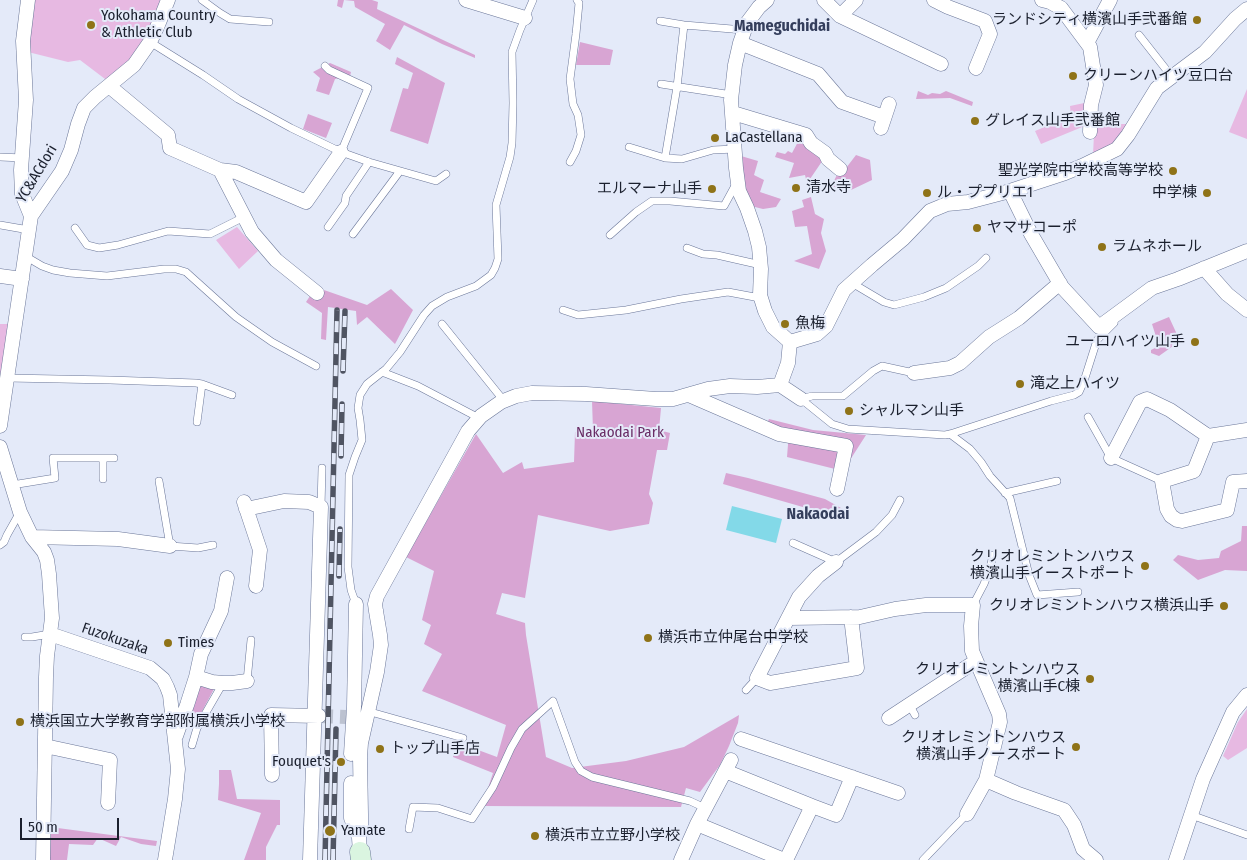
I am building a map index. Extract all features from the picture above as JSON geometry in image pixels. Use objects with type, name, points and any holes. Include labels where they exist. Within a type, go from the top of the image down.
[{"type":"street","points":[[28,0],[23,41],[26,100],[21,170],[22,194],[30,223]]},
{"type":"street","name":"YC&ACdori","points":[[0,426],[30,223],[62,170],[71,150],[84,108],[134,65],[150,42],[168,0]]},
{"type":"street","points":[[466,0],[525,18]]},
{"type":"street","points":[[767,0],[759,7],[747,24],[742,36],[735,65],[732,113],[738,190],[747,208],[759,247],[761,298],[773,327],[790,342]]},
{"type":"street","points":[[824,0],[840,16],[941,64]]},
{"type":"street","points":[[840,16],[856,0]]},
{"type":"street","points":[[934,0],[985,21],[990,34],[976,68]]},
{"type":"street","points":[[1042,0],[1061,8],[1090,47],[1096,86],[1091,105],[1090,132]]},
{"type":"street","points":[[1087,43],[1110,0]]},
{"type":"street","points":[[790,342],[817,334],[826,326],[844,290],[903,239],[930,211],[947,204],[968,202],[1010,191],[1074,170],[1117,149],[1128,135],[1157,88],[1204,52],[1247,9]]},
{"type":"street","points":[[742,36],[818,74],[842,102],[883,123],[889,104]]},
{"type":"street","points":[[109,86],[168,136],[170,148],[220,170],[236,172],[305,204],[341,152]]},
{"type":"street","points":[[732,113],[806,135],[840,169]]},
{"type":"street","points":[[220,170],[252,232],[276,260],[317,293]]},
{"type":"street","points":[[1010,191],[1031,234],[1060,283],[1099,327],[1152,288],[1247,251]]},
{"type":"street","points":[[1204,268],[1227,294],[1247,310]]},
{"type":"street","points":[[0,276],[22,279]]},
{"type":"street","points":[[914,373],[950,368],[960,362],[989,337],[1019,318],[1060,283]]},
{"type":"street","points":[[780,385],[788,363],[790,342]]},
{"type":"street","points":[[360,850],[360,757],[363,730],[380,656],[380,635],[375,604],[377,596],[468,431],[480,418],[491,408],[504,401],[516,396],[532,393],[586,394],[656,400],[673,399],[708,389],[730,386],[757,387],[780,385],[801,399]]},
{"type":"street","points":[[689,395],[779,434],[846,446],[837,490]]},
{"type":"street","points":[[1112,458],[1140,402],[1147,399],[1170,410],[1208,436],[1247,430]]},
{"type":"street","points":[[1208,436],[1194,471],[1162,480],[1166,509],[1171,516],[1182,521],[1227,510],[1233,482],[1247,481]]},
{"type":"street","points":[[0,447],[7,480],[20,512],[32,537],[44,552],[47,560],[52,618],[47,656],[43,860]]},
{"type":"street","points":[[256,586],[260,550],[245,505],[284,501],[309,502],[321,507],[316,716],[310,860]]},
{"type":"street","points":[[32,537],[118,539],[170,546]]},
{"type":"street","points":[[836,562],[818,576],[799,597],[757,678],[770,682],[857,668],[851,617]]},
{"type":"street","points":[[174,739],[196,677],[201,654],[221,611],[227,578]]},
{"type":"street","points":[[356,604],[350,717],[352,818],[360,850]]},
{"type":"street","points":[[788,618],[860,617],[926,605],[973,605],[971,626],[972,651],[999,714],[1000,722],[986,780],[967,814]]},
{"type":"street","name":"Fuzokuzaka","points":[[50,634],[141,664],[157,672],[163,679],[170,695],[178,769],[165,860]]},
{"type":"street","points":[[888,718],[912,709],[976,661]]},
{"type":"street","points":[[196,677],[212,682],[232,684],[247,681]]},
{"type":"street","points":[[1176,860],[1203,779],[1233,712],[1247,695]]},
{"type":"street","points":[[272,774],[271,715],[316,716]]},
{"type":"street","points":[[741,739],[898,793]]},
{"type":"street","points":[[45,746],[110,760],[108,803]]},
{"type":"street","points":[[681,860],[705,808],[728,766],[812,806],[836,815],[852,777]]},
{"type":"street","points":[[986,780],[1064,810],[1074,825],[1083,849],[1096,860]]},
{"type":"street","points":[[697,824],[785,860],[812,806]]},
{"type":"lane","points":[[202,0],[230,19],[270,22]]},
{"type":"lane","points":[[356,604],[351,590],[348,567],[349,475],[354,457],[362,440],[358,408],[360,395],[367,384],[382,372],[400,352],[432,306],[447,297],[476,286],[491,275],[495,268],[498,259],[496,205],[510,157],[512,143],[512,52],[533,0]]},
{"type":"lane","points":[[570,162],[581,135],[578,115],[573,104],[570,79],[577,26],[579,3],[577,0]]},
{"type":"lane","points":[[660,20],[742,36]]},
{"type":"lane","points":[[666,158],[684,25]]},
{"type":"lane","points":[[1139,35],[1172,77]]},
{"type":"lane","points":[[150,42],[238,99],[291,128],[341,152],[436,182],[446,174]]},
{"type":"lane","points":[[325,66],[329,70],[368,88],[341,152]]},
{"type":"lane","points":[[661,84],[732,95]]},
{"type":"lane","points":[[629,147],[666,158],[682,160],[713,150],[735,149]]},
{"type":"lane","points":[[0,157],[23,158]]},
{"type":"lane","points":[[328,227],[345,203],[346,196],[369,162]]},
{"type":"lane","points":[[353,234],[400,171]]},
{"type":"lane","points":[[610,235],[636,212],[652,201],[724,206],[737,182]]},
{"type":"lane","points":[[75,228],[87,245],[99,248],[118,245],[168,231],[210,234],[244,216]]},
{"type":"lane","points":[[0,224],[30,223]]},
{"type":"lane","points":[[687,248],[703,254],[717,255],[761,265]]},
{"type":"lane","points":[[25,256],[42,266],[70,273],[107,276],[164,269],[176,269],[186,272],[236,318],[272,342],[316,366]]},
{"type":"lane","points":[[852,283],[884,302],[894,305],[924,297],[946,288],[978,266],[986,258]]},
{"type":"lane","points":[[801,399],[832,424],[848,429],[945,435],[1051,400],[1074,395],[1079,392],[1084,381],[1097,340],[1108,328],[1150,292],[1152,288]]},
{"type":"lane","points":[[563,310],[578,314],[626,310],[728,292],[761,298]]},
{"type":"lane","points":[[442,324],[504,401]]},
{"type":"lane","points":[[801,399],[812,396],[844,396],[873,371],[882,366],[914,373]]},
{"type":"lane","points":[[382,372],[418,386],[480,418]]},
{"type":"lane","points":[[8,378],[202,384],[232,396]]},
{"type":"lane","points":[[197,422],[202,384]]},
{"type":"lane","points":[[1088,417],[1112,458],[1162,480]]},
{"type":"lane","points":[[950,434],[970,449],[990,476],[1010,498],[1037,595],[1078,592]]},
{"type":"lane","points":[[7,480],[55,478],[53,458],[114,458]]},
{"type":"lane","points":[[103,458],[103,480]]},
{"type":"lane","points":[[321,507],[322,468]]},
{"type":"lane","points":[[159,481],[170,546],[198,548],[212,545]]},
{"type":"lane","points":[[1005,493],[1057,481]]},
{"type":"lane","points":[[793,543],[836,562],[876,532],[892,515],[900,500]]},
{"type":"lane","points":[[0,545],[4,542],[3,538],[20,512]]},
{"type":"lane","points":[[973,605],[984,584],[993,555]]},
{"type":"lane","points":[[25,637],[50,634]]},
{"type":"lane","points":[[247,681],[251,640]]},
{"type":"lane","points":[[746,690],[757,678]]},
{"type":"lane","points":[[192,745],[197,728],[223,683]]},
{"type":"lane","points":[[409,829],[412,807],[438,808],[472,819],[493,787],[522,729],[553,701],[575,762],[581,771],[592,777],[690,800],[705,808]]},
{"type":"lane","points":[[368,711],[463,738]]},
{"type":"lane","points":[[923,860],[967,814]]},
{"type":"lane","points":[[1191,815],[1247,835]]},
{"type":"shaded area","name":"Yokohama Country & Athletic Club","points":[[33,0],[163,0],[143,46],[109,82],[80,60],[68,62],[28,52]]},
{"type":"shaded area","points":[[1247,89],[1247,139],[1229,132]]},
{"type":"shaded area","points":[[1089,102],[1087,125],[1041,144],[1035,131],[1071,116],[1070,106]]},
{"type":"shaded area","points":[[1095,116],[1118,124],[1127,124],[1112,146],[1093,154]]},
{"type":"shaded area","points":[[237,227],[258,251],[239,269],[216,240]]},
{"type":"shaded area","points":[[0,324],[12,324],[0,394]]},
{"type":"shaded area","points":[[1247,709],[1247,748],[1228,760],[1223,756],[1238,722]]},
{"type":"green space","points":[[338,0],[344,0],[342,8],[337,6]]},
{"type":"green space","points":[[344,0],[372,0],[378,2],[377,9],[475,55],[475,58],[404,25],[390,50],[376,41],[385,24],[355,7],[354,1]]},
{"type":"green space","points":[[580,42],[613,50],[610,65],[576,65]]},
{"type":"green space","points":[[397,57],[445,83],[428,144],[390,131],[403,88],[408,89],[413,73],[395,64]]},
{"type":"green space","points":[[330,63],[351,72],[350,76],[335,79],[329,95],[316,91],[320,78],[313,72]]},
{"type":"green space","points":[[918,91],[928,95],[932,93],[940,94],[946,91],[973,102],[972,106],[950,98],[916,99]]},
{"type":"green space","points":[[308,114],[332,123],[326,138],[303,129]]},
{"type":"green space","points":[[799,140],[805,142],[825,157],[810,179],[817,189],[809,191],[805,175],[789,178],[794,163],[775,157],[777,152],[785,154],[788,151],[792,153]]},
{"type":"green space","points":[[856,155],[870,160],[872,180],[851,190],[848,183],[830,188],[837,175],[829,169],[833,165],[843,172]]},
{"type":"green space","points":[[741,156],[758,161],[754,175],[764,180],[760,192],[781,199],[776,207],[763,209],[751,206],[743,186]]},
{"type":"green space","points":[[811,197],[815,214],[824,219],[821,233],[826,251],[819,269],[794,261],[812,254],[807,226],[795,227],[792,211],[804,207],[802,200]]},
{"type":"green space","points":[[391,289],[413,310],[395,344],[367,317],[357,325],[356,311],[328,307],[326,340],[321,339],[322,313],[306,302],[310,296],[318,299],[324,290],[367,305]]},
{"type":"green space","points":[[1169,317],[1180,341],[1159,356],[1151,353],[1151,350],[1159,346],[1152,324]]},
{"type":"green space","name":"Nakaodai Park","points":[[592,401],[661,408],[659,430],[670,433],[667,450],[657,450],[649,494],[653,503],[649,524],[610,531],[538,515],[525,598],[502,593],[496,614],[525,623],[546,757],[572,768],[626,761],[684,747],[739,715],[738,723],[720,765],[700,792],[686,788],[681,807],[482,806],[493,773],[453,757],[455,744],[470,747],[497,757],[506,725],[422,691],[442,654],[424,644],[431,625],[422,620],[434,571],[406,557],[476,434],[503,473],[522,462],[524,469],[574,462],[575,432],[593,430]]},
{"type":"green space","points":[[769,419],[813,430],[866,435],[850,460],[844,479],[835,469],[787,457],[789,432],[767,423]]},
{"type":"green space","points":[[726,473],[825,499],[848,512],[847,517],[834,516],[723,484]]},
{"type":"green space","points":[[1242,526],[1247,526],[1247,571],[1225,570],[1198,580],[1173,560],[1178,555],[1198,560],[1219,558],[1221,551],[1241,541]]},
{"type":"green space","points":[[198,684],[214,689],[194,726],[186,723]]},
{"type":"green space","points":[[219,770],[231,770],[237,799],[280,800],[280,825],[277,825],[266,847],[266,860],[244,860],[261,813],[218,800]]},
{"type":"green space","points":[[50,827],[157,841],[156,846],[141,844],[121,837],[116,846],[98,838],[93,845],[69,844],[67,860],[49,860]]},
{"type":"water","points":[[732,506],[782,519],[776,543],[726,530]]},
{"type":"tunnel","points":[[319,716],[346,717]]},
{"type":"railway","points":[[325,860],[337,310]]},
{"type":"railway","points":[[343,371],[345,311]]},
{"type":"railway","points":[[341,456],[342,404]]},
{"type":"railway","points":[[339,576],[340,529]]},
{"type":"railway","points":[[333,860],[336,729]]},
{"type":"place","name":"ランドシティ横濱山手弐番館","points":[[1197,20]]},
{"type":"place","name":"Yokohama Country & Athletic Club","points":[[91,25]]},
{"type":"place","name":"クリーンハイツ豆口台","points":[[1073,76]]},
{"type":"place","name":"グレイス山手弐番館","points":[[975,121]]},
{"type":"place","name":"LaCastellana","points":[[715,138]]},
{"type":"place","name":"聖光学院中学校高等学校","points":[[1173,171]]},
{"type":"place","name":"清水寺","points":[[796,188]]},
{"type":"place","name":"エルマーナ山手","points":[[712,189]]},
{"type":"place","name":"ル・ププリエ1","points":[[927,193]]},
{"type":"place","name":"中学棟","points":[[1207,193]]},
{"type":"place","name":"ヤマサコーポ","points":[[977,228]]},
{"type":"place","name":"ラムネホール","points":[[1102,247]]},
{"type":"place","name":"魚梅","points":[[785,324]]},
{"type":"place","name":"ユーロハイツ山手","points":[[1195,342]]},
{"type":"place","name":"滝之上ハイツ","points":[[1020,384]]},
{"type":"place","name":"シャルマン山手","points":[[849,411]]},
{"type":"place","name":"クリオレミントンハウス 横濱山手イーストポート","points":[[1145,566]]},
{"type":"place","name":"クリオレミントンハウス横浜山手","points":[[1224,606]]},
{"type":"place","name":"横浜市立仲尾台中学校","points":[[648,638]]},
{"type":"place","name":"Times","points":[[168,643]]},
{"type":"place","name":"クリオレミントンハウス 横濱山手C棟","points":[[1090,679]]},
{"type":"place","name":"横浜国立大学教育学部附属横浜小学校","points":[[20,722]]},
{"type":"place","name":"クリオレミントンハウス 横濱山手ノースポート","points":[[1076,747]]},
{"type":"place","name":"トップ山手店","points":[[380,749]]},
{"type":"place","name":"Fouquet's","points":[[341,762]]},
{"type":"place","name":"Yamate","points":[[330,831]]},
{"type":"place","name":"横浜市立立野小学校","points":[[535,836]]},
{"type":"district","name":"Mameguchidai","points":[[782,27]]},
{"type":"district","name":"Nakaodai","points":[[818,515]]}]
